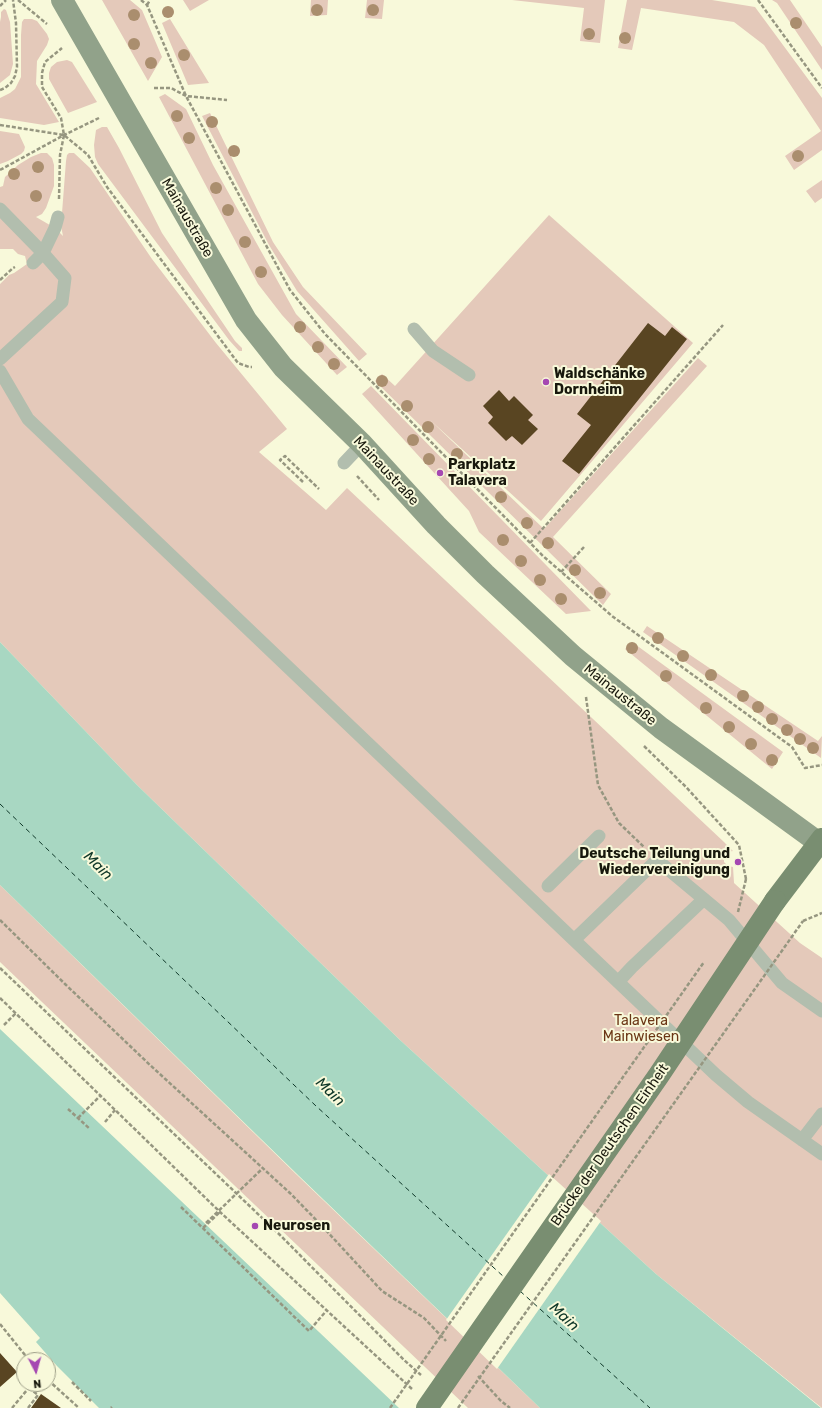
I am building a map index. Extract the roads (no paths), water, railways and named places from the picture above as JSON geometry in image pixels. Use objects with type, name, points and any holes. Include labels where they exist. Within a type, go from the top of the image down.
[{"type":"main road","name":"Mainaustraße","points":[[62,0],[246,320],[283,367],[362,444],[436,524],[485,574],[573,656],[661,728],[821,842]]},
{"type":"main road","name":"Brücke der Deutschen Einheit","points":[[427,1408],[659,1075],[775,900],[821,842]]},
{"type":"lane","points":[[0,210],[43,252],[65,278],[62,302],[0,359]]},
{"type":"lane","points":[[33,263],[43,252],[55,228],[58,218]]},
{"type":"lane","points":[[414,329],[433,351],[469,375]]},
{"type":"lane","points":[[0,371],[28,419],[618,982],[716,1075],[748,1102],[822,1154]]},
{"type":"lane","points":[[344,462],[362,444]]},
{"type":"lane","points":[[548,886],[599,836]]},
{"type":"lane","points":[[574,940],[657,860],[729,920],[782,983],[822,1011]]},
{"type":"lane","points":[[618,982],[704,899]]},
{"type":"lane","points":[[802,1140],[822,1114]]},
{"type":"water","name":"Main","points":[[0,642],[137,785],[400,1040],[656,1274],[821,1408],[540,1408],[0,885]]},
{"type":"water","points":[[0,1029],[399,1408],[99,1408],[56,1365],[56,1352],[45,1352],[36,1342],[40,1338],[0,1293]]},
{"type":"place","name":"Waldschänke Dornheim","points":[[546,382]]},
{"type":"place","name":"Parkplatz Talavera","points":[[440,473]]},
{"type":"place","name":"Deutsche Teilung und Wiedervereinigung","points":[[738,862]]},
{"type":"place","name":"Neurosen","points":[[255,1226]]},
{"type":"park label","name":"Talavera Mainwiesen","points":[[641,1030]]}]
